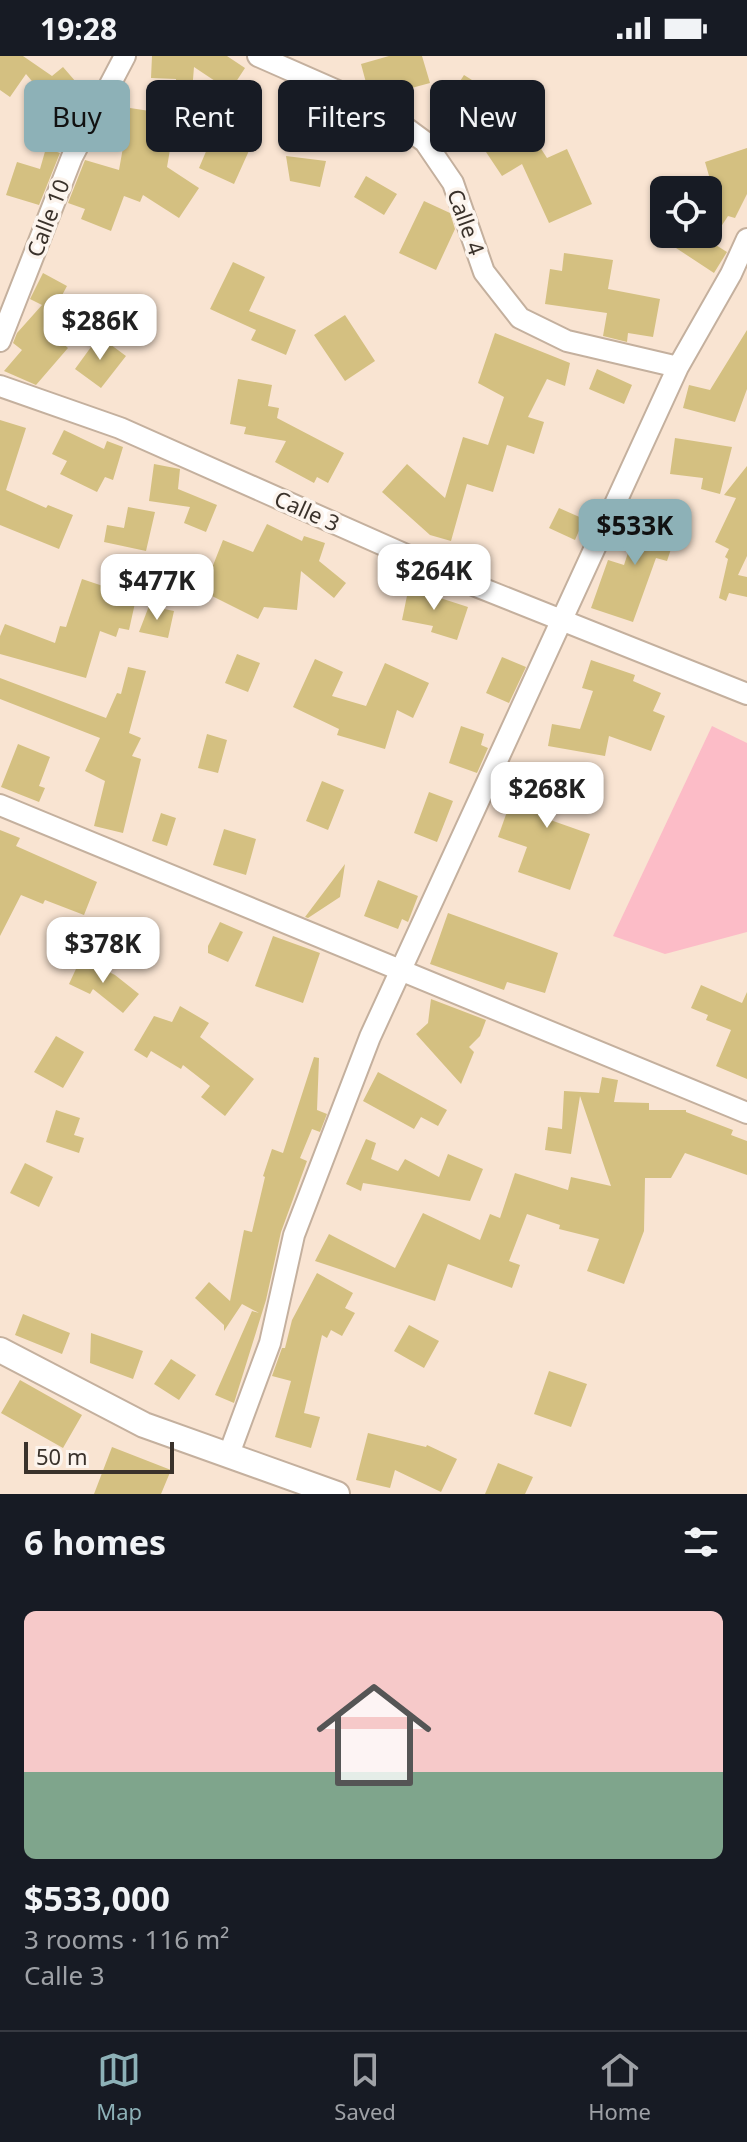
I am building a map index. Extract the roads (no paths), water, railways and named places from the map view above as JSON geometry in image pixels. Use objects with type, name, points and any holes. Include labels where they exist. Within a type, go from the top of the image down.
[{"type":"street","name":"Calle 10","points":[[0,341],[72,157],[125,56]]},
{"type":"street","name":"Calle 4","points":[[258,56],[383,111],[425,142],[453,183],[484,272],[520,318],[567,341],[678,367]]},
{"type":"street","points":[[229,1454],[270,1343],[294,1235],[370,1037],[678,367],[731,274],[747,239]]},
{"type":"street","name":"Calle 3","points":[[0,386],[120,428],[476,586],[747,694]]},
{"type":"street","points":[[0,805],[747,1113]]},
{"type":"street","points":[[0,1350],[144,1425],[337,1494]]}]
